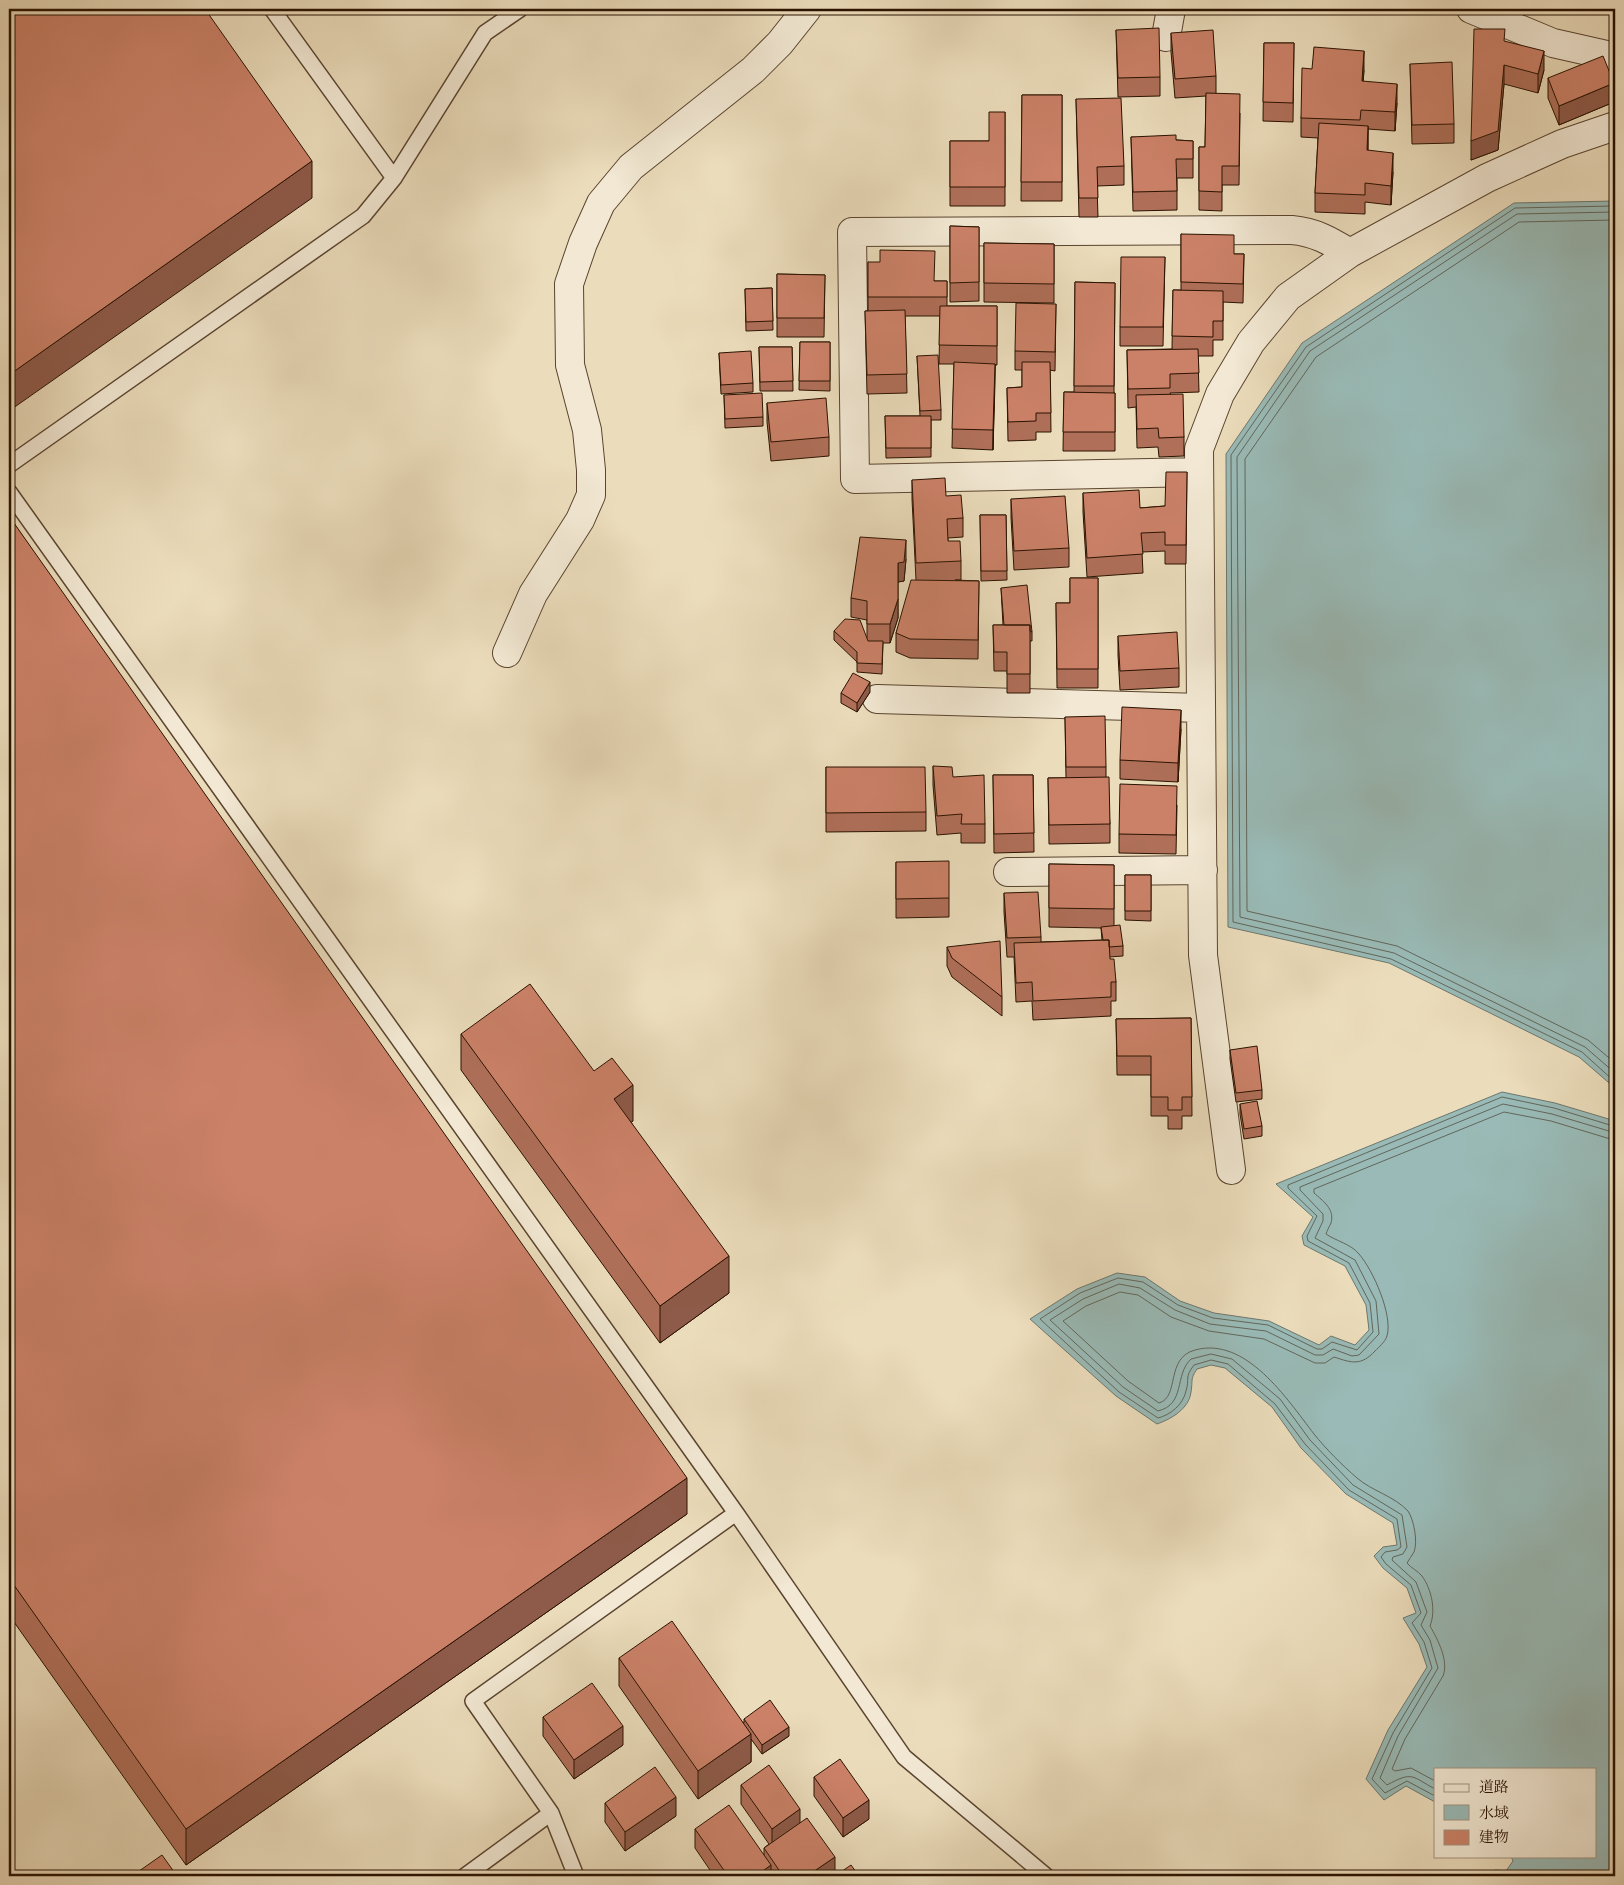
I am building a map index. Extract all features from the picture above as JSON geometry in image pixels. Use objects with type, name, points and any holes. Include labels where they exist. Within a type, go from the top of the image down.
[{"type":"street","points":[[507,653],[533,594],[580,520],[591,495],[591,470],[587,430],[570,364],[569,284],[583,243],[601,203],[632,167],[753,70],[780,43],[807,9]]},
{"type":"street","points":[[1166,37],[1171,9]]},
{"type":"street","points":[[1472,9],[1553,43],[1615,57]]},
{"type":"street","points":[[1231,1170],[1204,955],[1199,449],[1220,394],[1251,342],[1288,297],[1350,253],[1487,178],[1562,144],[1615,126]]},
{"type":"street","points":[[1199,472],[855,479],[852,232],[1292,230],[1309,231],[1350,253]]},
{"type":"street","points":[[877,700],[1201,708]]},
{"type":"street","points":[[1008,872],[1203,870]]},
{"type":"lane","points":[[272,9],[394,178]]},
{"type":"lane","points":[[9,465],[363,216],[394,178],[485,33],[520,9]]},
{"type":"lane","points":[[9,492],[736,1513],[904,1757],[1046,1876]]},
{"type":"lane","points":[[576,1876],[551,1813],[474,1700],[736,1513]]},
{"type":"lane","points":[[465,1876],[551,1813]]},
{"type":"water","points":[[1615,201],[1615,1088],[1579,1057],[1389,963],[1228,927],[1226,454],[1302,343],[1514,203]]},
{"type":"water","points":[[1502,1092],[1555,1103],[1612,1120],[1615,1119],[1615,1876],[1494,1876],[1495,1870],[1506,1871],[1513,1861],[1512,1858],[1596,1858],[1596,1768],[1434,1768],[1434,1801],[1406,1786],[1384,1800],[1366,1779],[1388,1730],[1427,1667],[1419,1644],[1403,1618],[1416,1613],[1407,1588],[1383,1568],[1374,1556],[1383,1547],[1397,1545],[1393,1523],[1346,1494],[1301,1448],[1272,1407],[1225,1368],[1211,1365],[1197,1369],[1187,1403],[1178,1413],[1157,1424],[1116,1396],[1030,1319],[1077,1289],[1117,1273],[1145,1277],[1180,1301],[1214,1313],[1269,1321],[1319,1345],[1331,1336],[1355,1345],[1369,1330],[1366,1305],[1345,1266],[1304,1245],[1302,1236],[1313,1217],[1276,1184]]},
{"type":"building","points":[[9,9],[205,9],[312,161],[9,375]]},
{"type":"building","points":[[1159,28],[1160,77],[1118,78],[1116,30]]},
{"type":"building","points":[[1474,29],[1505,29],[1504,41],[1544,51],[1538,74],[1504,65],[1498,131],[1471,141]]},
{"type":"building","points":[[1213,30],[1216,76],[1175,79],[1171,33]]},
{"type":"building","points":[[1264,43],[1294,43],[1293,103],[1263,102]]},
{"type":"building","points":[[1314,47],[1364,51],[1362,81],[1397,84],[1395,112],[1361,110],[1360,120],[1301,118],[1302,68],[1312,69]]},
{"type":"building","points":[[1603,56],[1614,83],[1559,106],[1548,78]]},
{"type":"building","points":[[1452,62],[1454,124],[1412,125],[1410,64]]},
{"type":"building","points":[[1206,93],[1240,94],[1239,166],[1222,166],[1222,192],[1199,191],[1199,147],[1205,147]]},
{"type":"building","points":[[1022,95],[1062,95],[1062,182],[1021,182]]},
{"type":"building","points":[[1121,98],[1124,166],[1097,167],[1098,198],[1079,198],[1076,99]]},
{"type":"building","points":[[989,112],[1005,112],[1005,187],[950,187],[950,141],[989,141]]},
{"type":"building","points":[[1319,123],[1368,126],[1367,150],[1393,153],[1391,186],[1365,183],[1365,195],[1315,193]]},
{"type":"building","points":[[1176,135],[1176,140],[1193,141],[1193,159],[1176,159],[1177,191],[1133,192],[1131,137]]},
{"type":"building","points":[[950,226],[979,227],[979,282],[950,283]]},
{"type":"building","points":[[1181,234],[1234,235],[1234,254],[1244,254],[1243,284],[1181,282]]},
{"type":"building","points":[[984,243],[1054,244],[1054,284],[984,283]]},
{"type":"building","points":[[880,250],[935,251],[934,281],[947,281],[947,297],[868,297],[868,262],[880,262]]},
{"type":"building","points":[[1121,257],[1165,257],[1163,327],[1120,327]]},
{"type":"building","points":[[777,274],[825,275],[824,318],[777,318]]},
{"type":"building","points":[[1075,282],[1115,283],[1114,386],[1074,386]]},
{"type":"building","points":[[772,288],[773,321],[746,322],[745,289]]},
{"type":"building","points":[[1173,290],[1223,291],[1223,321],[1213,321],[1213,337],[1172,336]]},
{"type":"building","points":[[1016,303],[1056,304],[1055,352],[1015,351]]},
{"type":"building","points":[[940,306],[997,306],[997,346],[939,345]]},
{"type":"building","points":[[905,310],[907,374],[867,375],[865,311]]},
{"type":"building","points":[[800,342],[830,342],[830,381],[799,381]]},
{"type":"building","points":[[759,347],[792,347],[793,381],[760,382]]},
{"type":"building","points":[[1198,349],[1199,373],[1170,374],[1170,388],[1128,389],[1127,350]]},
{"type":"building","points":[[751,351],[753,383],[721,385],[719,353]]},
{"type":"building","points":[[938,355],[941,410],[920,411],[917,356]]},
{"type":"building","points":[[954,362],[995,364],[993,430],[952,429]]},
{"type":"building","points":[[1022,362],[1050,362],[1051,413],[1036,413],[1036,421],[1008,422],[1007,388],[1022,387]]},
{"type":"building","points":[[1064,392],[1115,393],[1115,432],[1063,432]]},
{"type":"building","points":[[762,393],[763,417],[725,419],[724,395]]},
{"type":"building","points":[[1183,394],[1184,437],[1159,438],[1158,428],[1137,429],[1136,395]]},
{"type":"building","points":[[826,398],[829,437],[771,442],[767,403]]},
{"type":"building","points":[[885,416],[931,416],[931,448],[886,448]]},
{"type":"building","points":[[1166,472],[1187,472],[1186,545],[1165,545],[1165,532],[1141,533],[1143,554],[1087,558],[1083,493],[1139,490],[1140,508],[1165,506]]},
{"type":"building","points":[[945,478],[946,496],[961,495],[963,518],[947,519],[948,541],[960,541],[961,561],[916,563],[912,480]]},
{"type":"building","points":[[1065,496],[1069,548],[1014,551],[1011,499]]},
{"type":"building","points":[[980,515],[1006,515],[1007,571],[981,571]]},
{"type":"building","points":[[9,516],[687,1478],[186,1829],[9,1578]]},
{"type":"building","points":[[860,537],[906,540],[904,562],[898,563],[898,599],[890,624],[867,624],[867,601],[851,598]]},
{"type":"building","points":[[1070,578],[1098,578],[1098,669],[1057,669],[1056,603],[1070,603]]},
{"type":"building","points":[[911,580],[979,581],[978,640],[910,639],[896,633]]},
{"type":"building","points":[[1027,585],[1032,632],[1030,631],[1030,625],[1004,625],[1001,588]]},
{"type":"building","points":[[845,619],[860,620],[868,641],[883,641],[882,664],[857,663],[857,652],[834,631]]},
{"type":"building","points":[[993,625],[1030,625],[1030,674],[1007,674],[1007,652],[994,652]]},
{"type":"building","points":[[1177,632],[1179,668],[1120,671],[1118,636]]},
{"type":"building","points":[[853,673],[870,682],[857,703],[841,693]]},
{"type":"building","points":[[1122,707],[1181,710],[1178,763],[1120,760]]},
{"type":"building","points":[[1105,716],[1106,767],[1066,767],[1065,717]]},
{"type":"building","points":[[933,766],[952,767],[953,777],[984,775],[985,824],[961,824],[962,814],[937,816]]},
{"type":"building","points":[[826,767],[925,767],[926,812],[826,813]]},
{"type":"building","points":[[993,775],[1033,775],[1034,833],[994,834]]},
{"type":"building","points":[[1109,777],[1110,824],[1049,825],[1048,778]]},
{"type":"building","points":[[1120,784],[1177,786],[1176,835],[1119,834]]},
{"type":"building","points":[[949,861],[949,898],[896,899],[896,862]]},
{"type":"building","points":[[1049,864],[1114,865],[1114,909],[1049,908]]},
{"type":"building","points":[[1125,875],[1151,875],[1151,911],[1125,911]]},
{"type":"building","points":[[1038,892],[1041,937],[1007,938],[1004,893]]},
{"type":"building","points":[[1120,925],[1123,946],[1109,947],[1109,940],[1103,940],[1101,927]]},
{"type":"building","points":[[1109,940],[1110,959],[1114,959],[1116,982],[1111,982],[1111,997],[1033,1001],[1032,982],[1016,983],[1014,943]]},
{"type":"building","points":[[1000,941],[1002,997],[952,958],[947,947]]},
{"type":"building","points":[[530,984],[594,1071],[612,1058],[633,1085],[614,1099],[729,1256],[660,1306],[461,1034]]},
{"type":"building","points":[[1191,1018],[1192,1097],[1182,1097],[1182,1110],[1168,1110],[1168,1097],[1151,1097],[1151,1056],[1117,1056],[1116,1019]]},
{"type":"building","points":[[1257,1046],[1262,1090],[1236,1093],[1230,1050]]},
{"type":"building","points":[[1257,1101],[1262,1126],[1244,1129],[1240,1104]]},
{"type":"building","points":[[672,1621],[751,1734],[698,1771],[619,1658]]},
{"type":"building","points":[[592,1683],[623,1726],[574,1760],[543,1717]]},
{"type":"building","points":[[770,1700],[789,1727],[762,1745],[744,1719]]},
{"type":"building","points":[[840,1759],[869,1800],[843,1818],[814,1777]]},
{"type":"building","points":[[769,1765],[800,1809],[772,1829],[741,1785]]},
{"type":"building","points":[[655,1767],[676,1797],[625,1832],[605,1803]]},
{"type":"building","points":[[729,1805],[771,1865],[756,1876],[728,1876],[695,1829]]},
{"type":"building","points":[[807,1818],[835,1857],[807,1876],[783,1876],[764,1848]]},
{"type":"building","points":[[162,1855],[177,1876],[132,1876]]},
{"type":"building","points":[[851,1865],[859,1876],[835,1876]]}]
